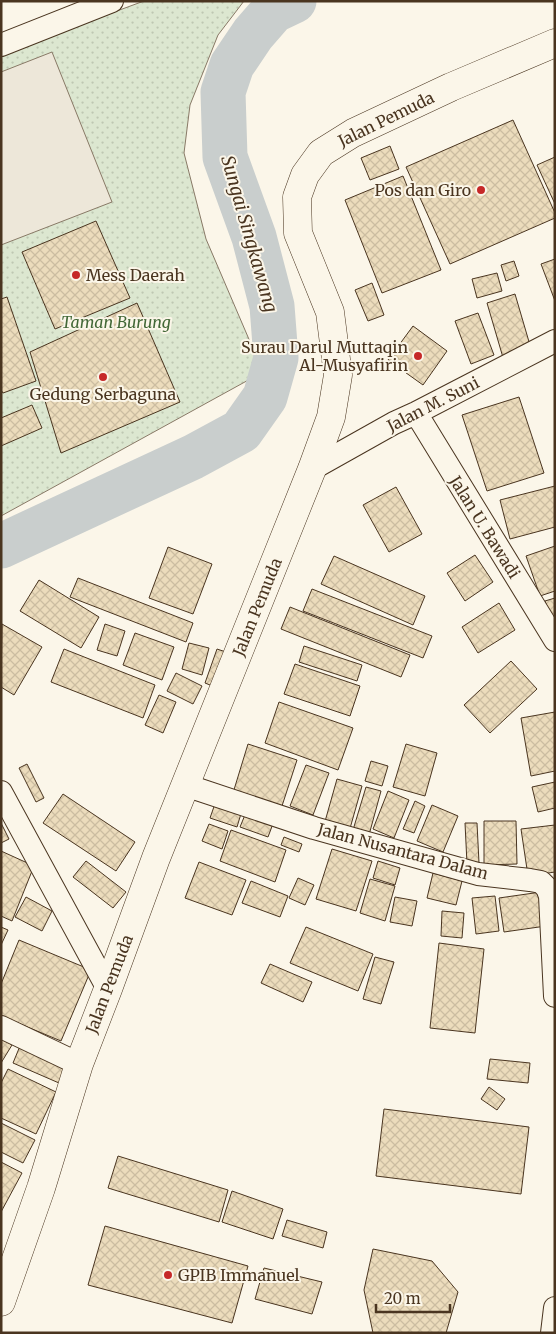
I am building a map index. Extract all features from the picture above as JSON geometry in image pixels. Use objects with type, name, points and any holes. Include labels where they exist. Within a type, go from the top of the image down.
[{"type":"main road","name":"Jalan Pemuda","points":[[1,1302],[41,1188],[79,1064],[156,858],[312,469],[331,417],[338,375],[330,312],[298,233],[297,197],[305,175],[321,153],[352,133],[451,87],[555,43]]},
{"type":"street","points":[[1,45],[112,1]]},
{"type":"street","name":"Jalan M. Suni","points":[[312,469],[394,423],[555,341]]},
{"type":"street","name":"Jalan U. Bawadi","points":[[416,413],[555,640]]},
{"type":"street","name":"Jalan Nusantara Dalam","points":[[186,786],[314,828],[478,874],[541,882],[547,888],[550,896],[555,996]]},
{"type":"street","points":[[1,792],[108,989]]},
{"type":"street","points":[[1,1027],[79,1064]]},
{"type":"street","points":[[552,1333],[555,1308]]},
{"type":"green space","name":"Taman Burung","points":[[144,1],[244,1],[218,35],[190,105],[184,153],[206,239],[263,372],[1,516],[1,56]]},
{"type":"shaded area","points":[[52,52],[112,202],[1,245],[1,72]]},
{"type":"building","name":"Pos dan Giro","points":[[513,120],[555,213],[555,218],[450,264],[406,167]]},
{"type":"building","points":[[390,146],[399,169],[370,180],[361,158]]},
{"type":"building","points":[[555,157],[555,204],[537,165]]},
{"type":"building","points":[[403,176],[441,270],[382,293],[345,200]]},
{"type":"building","name":"Mess Daerah","points":[[96,221],[130,298],[55,329],[22,252]]},
{"type":"building","points":[[555,259],[555,301],[541,264]]},
{"type":"building","points":[[514,261],[519,276],[506,281],[501,265]]},
{"type":"building","points":[[497,273],[502,291],[477,298],[472,279]]},
{"type":"building","points":[[372,283],[384,315],[368,321],[355,290]]},
{"type":"building","points":[[515,294],[532,352],[504,361],[487,303]]},
{"type":"building","points":[[7,297],[36,381],[3,393],[1,390],[1,299]]},
{"type":"building","name":"Gedung Serbaguna","points":[[137,303],[180,402],[61,453],[30,352]]},
{"type":"building","points":[[478,313],[494,355],[471,364],[455,321]]},
{"type":"building","name":"Surau Darul Muttaqin Al-Musyafirin","points":[[413,326],[447,351],[423,385],[388,360]]},
{"type":"building","points":[[519,397],[544,473],[487,491],[462,415]]},
{"type":"building","points":[[32,405],[42,428],[1,446],[1,418]]},
{"type":"building","points":[[555,486],[555,527],[510,539],[500,500]]},
{"type":"building","points":[[396,487],[422,534],[389,552],[363,505]]},
{"type":"building","points":[[555,546],[555,591],[540,596],[526,556]]},
{"type":"building","points":[[168,547],[212,564],[193,614],[149,598]]},
{"type":"building","points":[[475,555],[493,582],[465,601],[447,573]]},
{"type":"building","points":[[334,556],[425,596],[413,625],[321,584]]},
{"type":"building","points":[[78,578],[193,623],[186,642],[70,597]]},
{"type":"building","points":[[39,580],[99,617],[81,648],[20,611]]},
{"type":"building","points":[[312,589],[432,636],[423,658],[303,611]]},
{"type":"building","points":[[555,598],[555,622],[552,623],[545,601]]},
{"type":"building","points":[[499,603],[515,630],[478,653],[462,627]]},
{"type":"building","points":[[290,607],[410,655],[401,677],[281,629]]},
{"type":"building","points":[[2,624],[42,647],[14,695],[1,687]]},
{"type":"building","points":[[105,624],[125,631],[117,656],[97,650]]},
{"type":"building","points":[[135,633],[174,647],[162,680],[123,665]]},
{"type":"building","points":[[189,643],[209,648],[202,675],[182,669]]},
{"type":"building","points":[[304,646],[362,665],[357,681],[299,662]]},
{"type":"building","points":[[64,649],[155,685],[143,718],[51,682]]},
{"type":"building","points":[[217,649],[232,654],[220,689],[205,683]]},
{"type":"building","points":[[511,661],[537,689],[490,733],[464,705]]},
{"type":"building","points":[[295,664],[360,686],[350,716],[284,694]]},
{"type":"building","points":[[176,673],[202,686],[193,704],[167,691]]},
{"type":"building","points":[[159,695],[176,702],[163,733],[145,725]]},
{"type":"building","points":[[279,702],[353,728],[338,770],[265,743]]},
{"type":"building","points":[[555,712],[555,771],[531,776],[521,718]]},
{"type":"building","points":[[248,744],[297,760],[281,809],[233,793]]},
{"type":"building","points":[[406,744],[437,753],[425,796],[393,787]]},
{"type":"building","points":[[371,761],[388,766],[382,786],[365,781]]},
{"type":"building","points":[[27,764],[44,798],[36,802],[19,768]]},
{"type":"building","points":[[306,765],[329,773],[313,815],[290,806]]},
{"type":"building","points":[[337,779],[362,786],[349,832],[324,825]]},
{"type":"building","points":[[555,782],[555,808],[538,812],[532,787]]},
{"type":"building","points":[[366,787],[381,791],[369,835],[353,830]]},
{"type":"building","points":[[388,791],[409,800],[394,838],[373,829]]},
{"type":"building","points":[[63,794],[135,842],[116,871],[43,823]]},
{"type":"building","points":[[217,798],[243,807],[237,827],[210,818]]},
{"type":"building","points":[[415,801],[425,806],[414,833],[403,829]]},
{"type":"building","points":[[432,805],[458,816],[443,852],[417,841]]},
{"type":"building","points":[[247,810],[274,821],[268,837],[240,827]]},
{"type":"building","points":[[484,821],[516,821],[517,864],[484,865]]},
{"type":"building","points":[[1,823],[9,839],[1,843]]},
{"type":"building","points":[[465,823],[477,823],[479,863],[467,864]]},
{"type":"building","points":[[209,824],[228,831],[222,849],[202,841]]},
{"type":"building","points":[[555,825],[555,872],[528,876],[521,829]]},
{"type":"building","points":[[231,830],[286,850],[275,882],[220,861]]},
{"type":"building","points":[[284,837],[302,844],[299,852],[281,845]]},
{"type":"building","points":[[332,849],[372,861],[356,911],[316,899]]},
{"type":"building","points":[[1,851],[34,866],[12,921],[1,916]]},
{"type":"building","points":[[86,861],[126,892],[113,908],[73,877]]},
{"type":"building","points":[[378,861],[400,868],[395,885],[373,878]]},
{"type":"building","points":[[199,862],[246,880],[232,915],[185,898]]},
{"type":"building","points":[[433,873],[462,881],[456,905],[427,898]]},
{"type":"building","points":[[298,878],[314,885],[305,905],[289,898]]},
{"type":"building","points":[[370,879],[395,886],[385,921],[360,913]]},
{"type":"building","points":[[251,881],[288,896],[280,917],[242,903]]},
{"type":"building","points":[[541,892],[546,926],[504,932],[499,898]]},
{"type":"building","points":[[495,896],[499,931],[476,934],[472,898]]},
{"type":"building","points":[[26,897],[52,911],[42,931],[15,917]]},
{"type":"building","points":[[395,897],[417,901],[412,926],[390,922]]},
{"type":"building","points":[[442,911],[464,913],[462,938],[441,936]]},
{"type":"building","points":[[1,927],[8,930],[1,945]]},
{"type":"building","points":[[306,927],[373,954],[358,991],[290,963]]},
{"type":"building","points":[[19,940],[91,970],[61,1041],[1,1016],[1,984]]},
{"type":"building","points":[[439,943],[484,949],[475,1033],[430,1028]]},
{"type":"building","points":[[375,957],[394,962],[381,1004],[363,999]]},
{"type":"building","points":[[270,964],[312,982],[303,1002],[261,983]]},
{"type":"building","points":[[1,1038],[12,1045],[1,1063]]},
{"type":"building","points":[[20,1046],[66,1066],[59,1083],[13,1063]]},
{"type":"building","points":[[490,1059],[530,1063],[528,1083],[487,1079]]},
{"type":"building","points":[[8,1069],[56,1092],[36,1134],[1,1118],[1,1083]]},
{"type":"building","points":[[489,1087],[505,1099],[497,1110],[481,1099]]},
{"type":"building","points":[[384,1109],[529,1127],[521,1194],[376,1176]]},
{"type":"building","points":[[1,1123],[35,1140],[23,1163],[1,1152]]},
{"type":"building","points":[[118,1156],[228,1190],[219,1222],[108,1188]]},
{"type":"building","points":[[1,1162],[22,1173],[1,1212]]},
{"type":"building","points":[[232,1191],[283,1209],[273,1239],[222,1222]]},
{"type":"building","points":[[287,1220],[327,1232],[323,1248],[282,1236]]},
{"type":"building","name":"GPIB Immanuel","points":[[105,1226],[248,1266],[232,1323],[88,1285]]},
{"type":"building","points":[[373,1249],[432,1261],[458,1292],[446,1333],[373,1333],[364,1290]]},
{"type":"building","points":[[264,1268],[322,1282],[312,1314],[255,1299]]},
{"type":"waterway","name":"Sungai Singkawang","points":[[1,546],[193,457],[241,431],[265,397],[276,358],[272,306],[254,237],[225,157],[223,92],[232,65],[253,34],[273,11],[294,1]]},
{"type":"place","name":"Pos dan Giro","points":[[481,190]]},
{"type":"place","name":"Mess Daerah","points":[[76,275]]},
{"type":"place","name":"Surau Darul Muttaqin Al-Musyafirin","points":[[418,356]]},
{"type":"place","name":"Gedung Serbaguna","points":[[103,377]]},
{"type":"place","name":"GPIB Immanuel","points":[[168,1275]]}]
